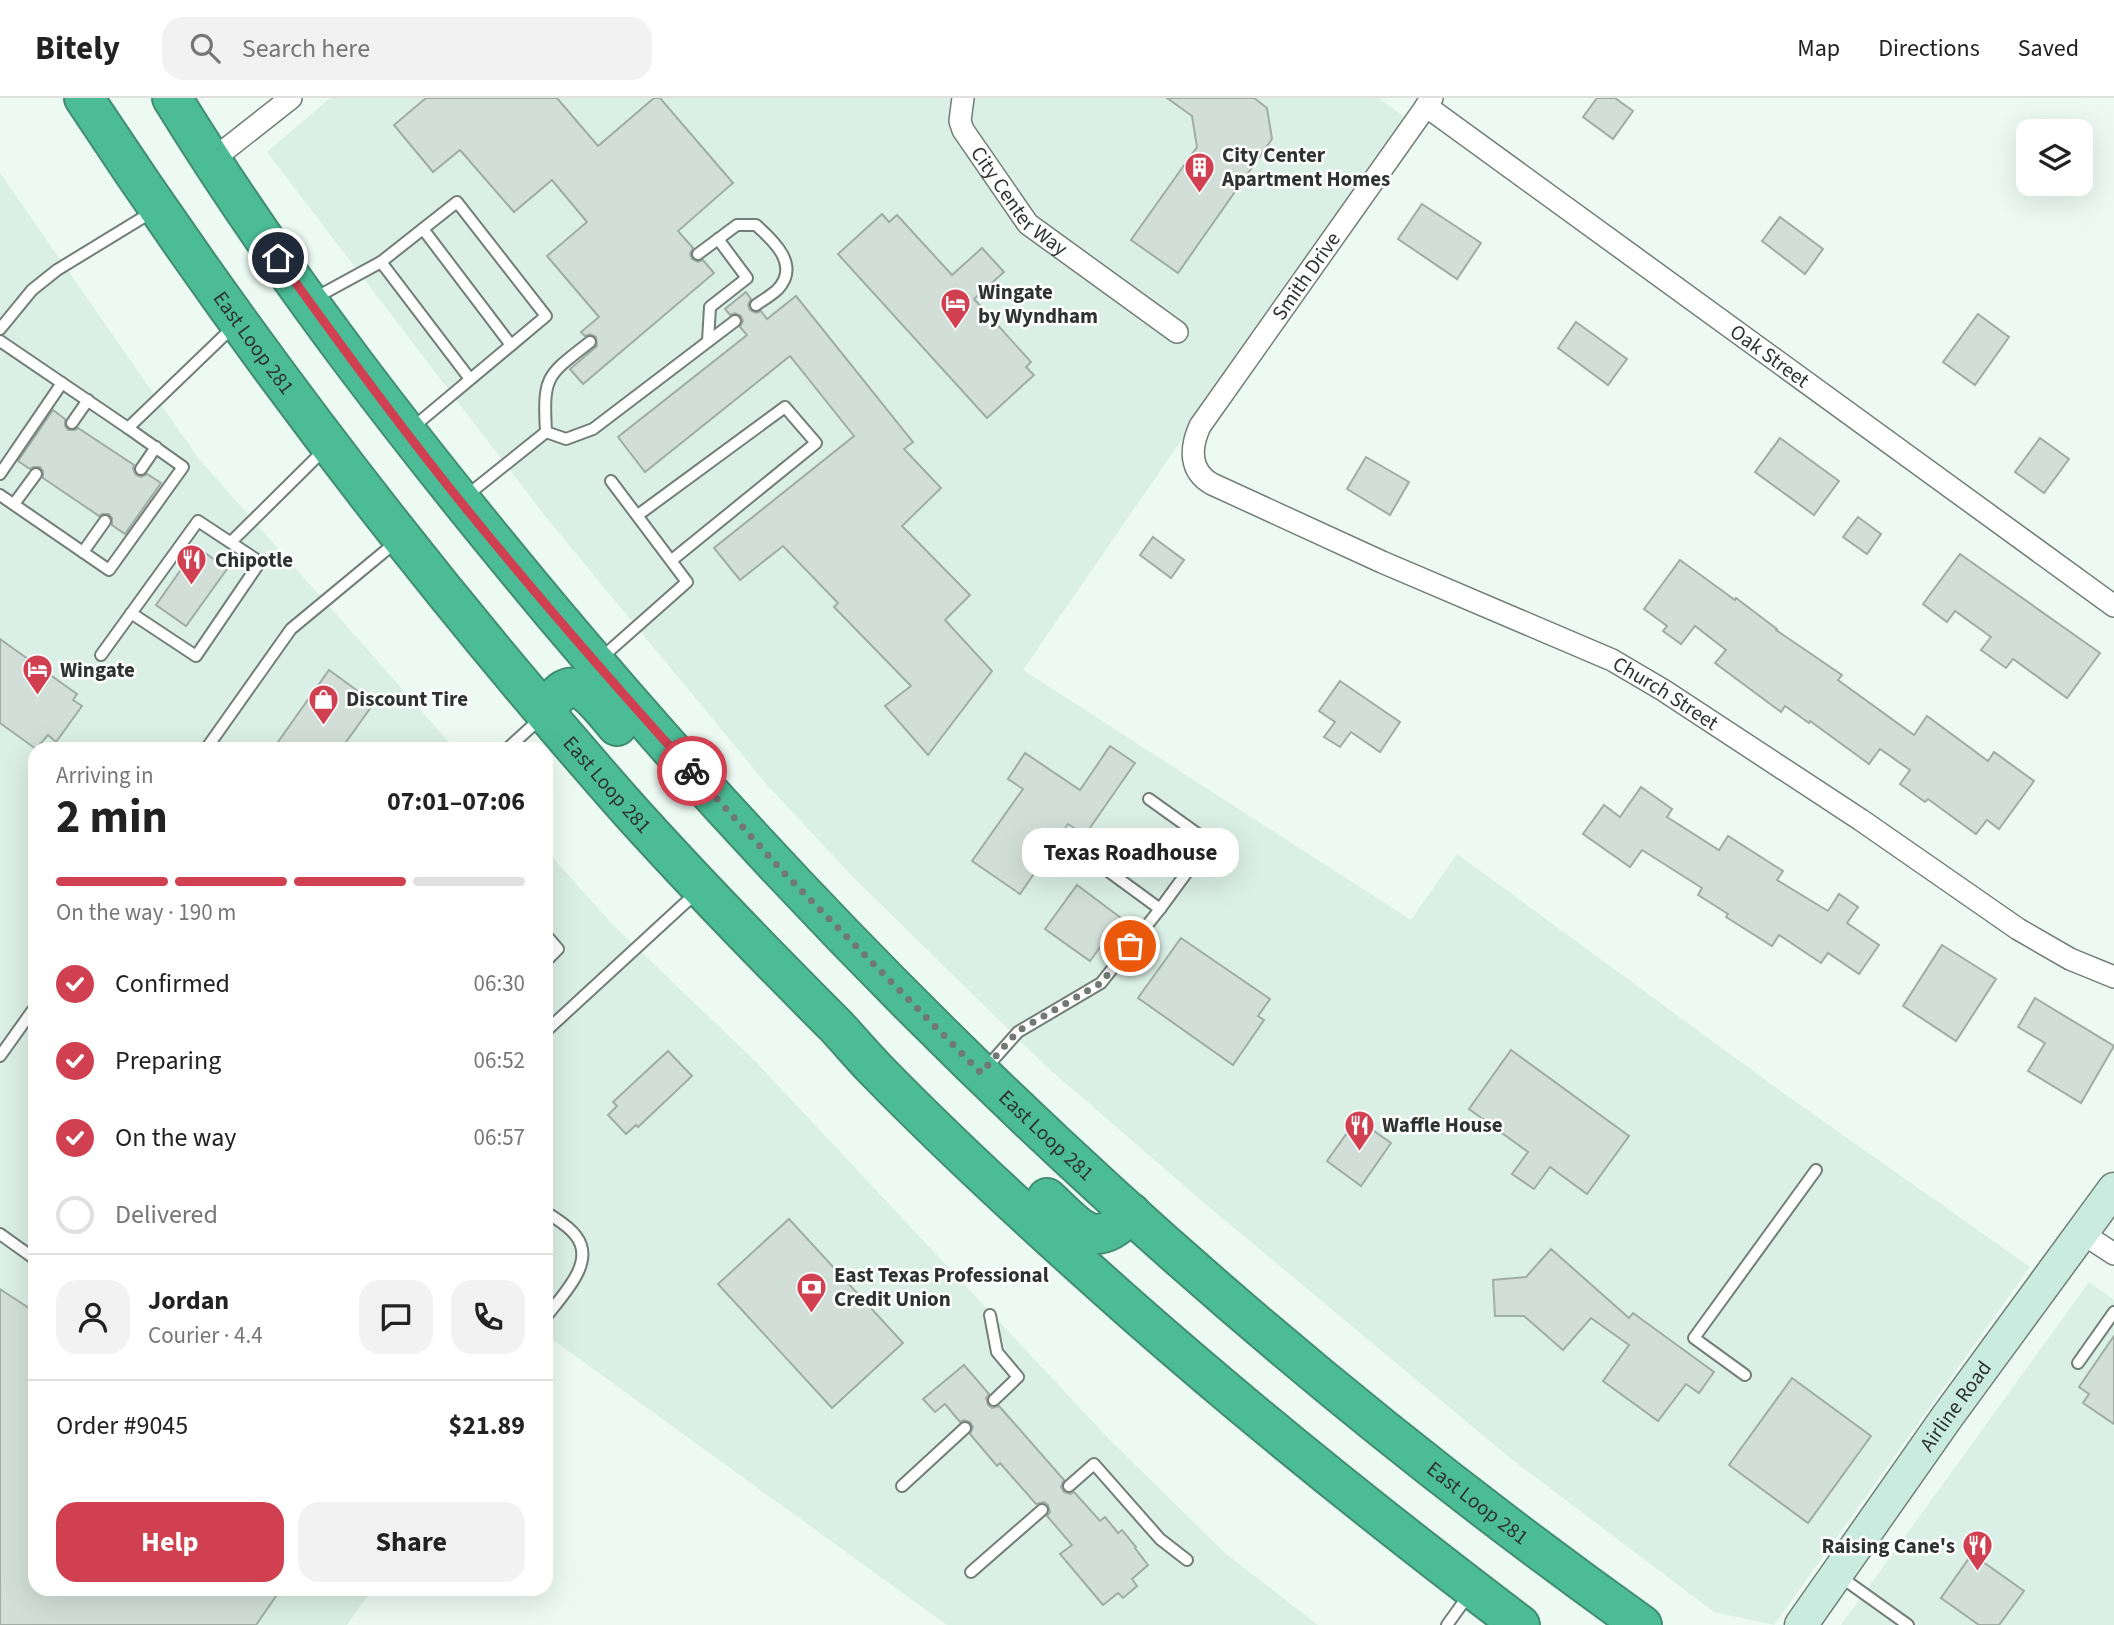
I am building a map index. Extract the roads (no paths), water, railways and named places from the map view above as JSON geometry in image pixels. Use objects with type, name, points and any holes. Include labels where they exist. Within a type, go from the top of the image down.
[{"type":"highway","name":"East Loop 281","points":[[84,98],[157,209],[329,446],[546,714],[702,888],[877,1072],[1133,1311],[1369,1509],[1520,1625]]},
{"type":"highway","name":"East Loop 281","points":[[172,98],[211,162],[309,301],[460,501],[596,663],[760,848],[981,1073],[1131,1213],[1254,1322],[1377,1425],[1534,1547],[1642,1625]]},
{"type":"highway","points":[[546,714],[553,698],[563,690],[575,687],[585,690],[628,738],[760,848]]},
{"type":"highway","points":[[877,1072],[1000,1154],[1087,1233],[1096,1235],[1112,1231],[1131,1213]]},
{"type":"street","points":[[211,162],[291,98]]},
{"type":"street","name":"City Center Way","points":[[963,98],[960,121],[963,130],[1028,224],[1177,332]]},
{"type":"street","name":"Smith Drive","points":[[1193,459],[1194,443],[1200,426],[1429,102]]},
{"type":"street","name":"Oak Street","points":[[1429,102],[2114,606]]},
{"type":"street","name":"Church Street","points":[[1193,459],[1194,466],[1202,477],[1212,484],[1372,558],[1587,648],[1635,673],[1861,820],[2018,929],[2070,959],[2114,977]]},
{"type":"street","name":"Airline Road","points":[[1801,1625],[2114,1189]]},
{"type":"street","points":[[2082,1233],[2114,1254]]},
{"type":"lane","points":[[309,301],[381,262],[457,202],[546,316],[407,432]]},
{"type":"lane","points":[[0,329],[32,290],[57,270],[157,209]]},
{"type":"lane","points":[[698,254],[737,225],[757,225],[773,240],[786,260],[787,275],[778,289],[756,305]]},
{"type":"lane","points":[[423,229],[511,345]]},
{"type":"lane","points":[[708,341],[710,307],[747,278],[718,239]]},
{"type":"lane","points":[[381,262],[470,379]]},
{"type":"lane","points":[[546,432],[566,439],[593,429],[735,321]]},
{"type":"lane","points":[[128,428],[238,323]]},
{"type":"lane","points":[[0,341],[183,467],[109,570],[0,495]]},
{"type":"lane","points":[[546,432],[544,395],[551,375],[590,342]]},
{"type":"lane","points":[[0,474],[62,383]]},
{"type":"lane","points":[[72,423],[88,400]]},
{"type":"lane","points":[[638,515],[785,407],[816,443],[672,560]]},
{"type":"lane","points":[[460,501],[546,432]]},
{"type":"lane","points":[[231,542],[329,446]]},
{"type":"lane","points":[[141,469],[156,447]]},
{"type":"lane","points":[[14,504],[36,474]]},
{"type":"lane","points":[[596,663],[687,582],[611,481]]},
{"type":"lane","points":[[83,552],[105,521]]},
{"type":"lane","points":[[101,655],[131,613],[198,521],[260,562],[196,656],[131,613]]},
{"type":"lane","points":[[211,742],[291,629],[401,538]]},
{"type":"lane","points":[[515,742],[546,714]]},
{"type":"lane","points":[[981,1073],[1018,1031],[1101,983],[1209,842],[1149,799]]},
{"type":"lane","points":[[1100,865],[1160,909]]},
{"type":"lane","points":[[553,1025],[702,888]]},
{"type":"lane","points":[[0,1056],[28,1017]]},
{"type":"lane","points":[[1745,1375],[1694,1338],[1816,1170]]},
{"type":"lane","points":[[553,1218],[577,1237],[583,1259],[578,1273],[553,1307]]},
{"type":"lane","points":[[0,1234],[28,1254]]},
{"type":"lane","points":[[2078,1363],[2114,1312]]},
{"type":"lane","points":[[990,1315],[997,1352],[1018,1377],[994,1400]]},
{"type":"lane","points":[[902,1486],[965,1428]]},
{"type":"lane","points":[[1069,1486],[1094,1464],[1160,1539],[1188,1560]]},
{"type":"lane","points":[[971,1573],[1042,1510]]},
{"type":"lane","points":[[1836,1574],[1908,1625]]},
{"type":"lane","points":[[1447,1625],[1473,1589]]},
{"type":"place","name":"City Center Apartment Homes","points":[[1199,194]]},
{"type":"place","name":"Wingate by Wyndham","points":[[955,331]]},
{"type":"place","name":"Chipotle","points":[[192,587]]},
{"type":"place","name":"Wingate","points":[[37,697]]},
{"type":"place","name":"Discount Tire","points":[[323,726]]},
{"type":"place","name":"Texas Roadhouse","points":[[1130,946]]},
{"type":"place","name":"Waffle House","points":[[1359,1152]]},
{"type":"place","name":"East Texas Professional Credit Union","points":[[811,1314]]},
{"type":"place","name":"Raising Cane's","points":[[1978,1573]]}]
